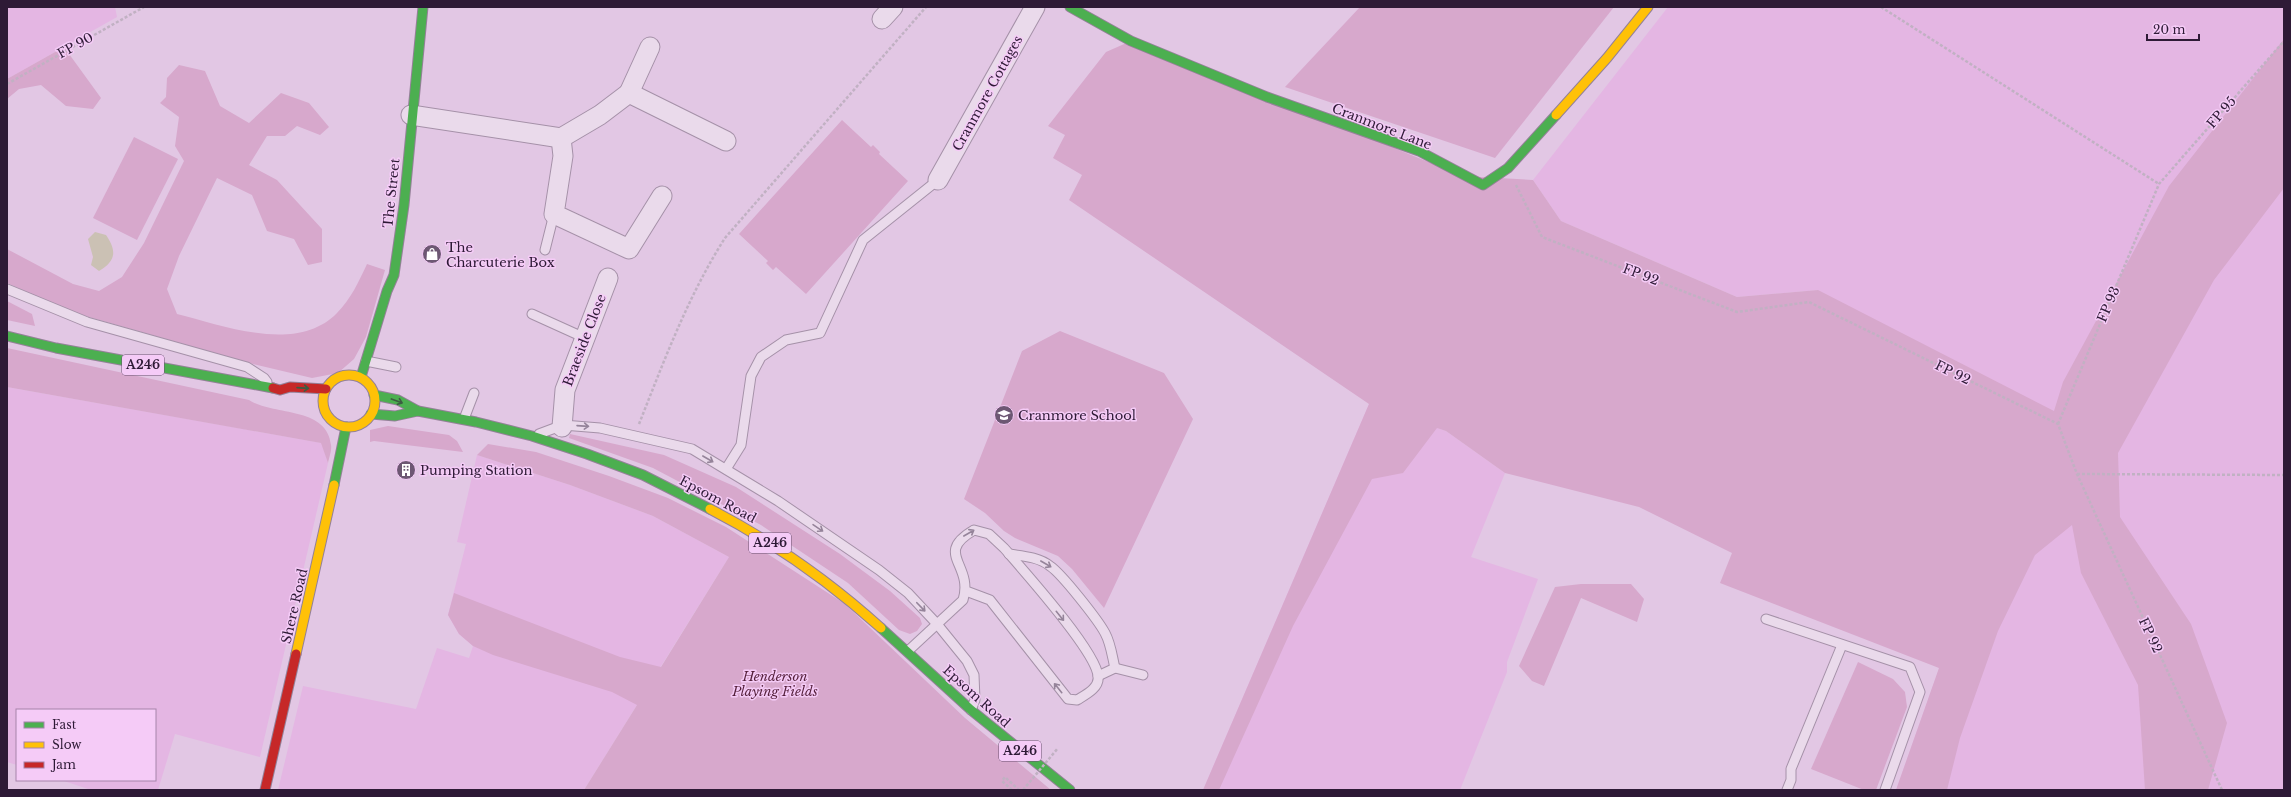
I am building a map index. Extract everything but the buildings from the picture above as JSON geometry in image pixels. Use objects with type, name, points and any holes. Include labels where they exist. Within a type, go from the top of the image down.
[{"type":"street","name":"The Street","points":[[361,377],[394,275],[404,205],[411,115],[423,7]]},
{"type":"street","name":"Cranmore Cottages","points":[[938,180],[1036,7]]},
{"type":"street","name":"Cranmore Lane","points":[[1070,7],[1131,41],[1267,97],[1419,151],[1483,185],[1508,168],[1607,58],[1648,7]]},
{"type":"street","points":[[411,115],[560,138],[600,115],[629,93],[650,47]]},
{"type":"street","points":[[629,93],[726,141]]},
{"type":"street","points":[[560,138],[563,156],[554,214],[629,249],[662,196]]},
{"type":"street","name":"Braeside Close","points":[[562,426],[565,390],[608,278]]},
{"type":"street","name":"A246","points":[[7,336],[64,350],[276,389],[289,396]]},
{"type":"street","points":[[311,405],[325,411],[336,423],[346,427],[357,426],[371,414],[375,405],[374,394],[370,385],[361,377],[344,375],[335,379],[326,389],[323,402],[325,411]]},
{"type":"street","name":"A246","points":[[276,389],[290,387],[326,389]]},
{"type":"street","name":"Epsom Road","points":[[374,394],[398,400],[418,411],[464,419],[532,436],[587,454],[643,476],[746,528],[830,584],[869,616],[971,710],[1070,790]]},
{"type":"street","name":"Epsom Road","points":[[371,414],[395,416],[418,411]]},
{"type":"street","name":"Shere Road","points":[[264,790],[327,520],[346,427]]},
{"type":"lane","points":[[726,469],[741,445],[751,376],[761,357],[786,340],[820,333],[862,240],[938,180]]},
{"type":"lane","points":[[545,250],[554,214]]},
{"type":"lane","points":[[7,289],[88,322],[247,367],[264,378],[276,389]]},
{"type":"lane","points":[[532,314],[585,338]]},
{"type":"lane","points":[[365,361],[377,365],[396,367]]},
{"type":"lane","points":[[464,419],[474,392]]},
{"type":"lane","points":[[532,436],[562,426],[600,428],[692,449],[778,501],[879,570],[908,593],[937,624],[967,661],[974,675],[976,700],[971,710]]},
{"type":"lane","points":[[908,651],[963,600],[966,591],[964,574],[954,553],[957,543],[974,530],[990,534],[1009,554],[1086,648],[1098,676],[1096,686],[1077,700],[1068,699],[990,600],[966,591]]},
{"type":"lane","points":[[1009,554],[1034,558],[1050,565],[1104,631],[1110,645],[1115,668]]},
{"type":"lane","points":[[1766,619],[1910,667],[1920,692],[1885,790]]},
{"type":"lane","points":[[1787,790],[1791,780],[1791,769],[1842,645]]},
{"type":"lane","points":[[1098,676],[1115,668],[1143,675]]},
{"type":"path","name":"FP 90","points":[[7,84],[144,7]]},
{"type":"path","points":[[635,436],[671,342],[711,261],[725,238],[926,7]]},
{"type":"path","points":[[1881,7],[2159,184]]},
{"type":"path","name":"FP 95","points":[[2159,184],[2284,41]]},
{"type":"path","name":"FP 92","points":[[1508,168],[1542,237],[1737,312],[1810,302],[2058,424],[2077,474],[2222,790]]},
{"type":"path","name":"FP 93","points":[[2058,424],[2159,184]]},
{"type":"path","points":[[2077,474],[2284,475]]},
{"type":"path","points":[[1023,790],[1058,748]]},
{"type":"path","points":[[1012,790],[1002,781],[1004,777],[1019,790]]},
{"type":"shaded area","points":[[7,7],[115,7],[117,17],[7,79]]},
{"type":"shaded area","points":[[1668,7],[2284,7],[2284,790],[1896,790],[1939,669],[1818,290],[1737,297],[1561,221],[1533,180]]},
{"type":"shaded area","points":[[95,232],[106,235],[110,241],[113,251],[112,259],[99,271],[91,265],[93,257],[88,239]]},
{"type":"shaded area","points":[[7,387],[322,443],[328,463],[260,757],[175,734],[158,790],[91,790],[64,781],[156,781],[156,709],[16,709],[16,765],[7,762]]},
{"type":"shaded area","points":[[1369,404],[1446,431],[1505,473],[1471,557],[1538,579],[1507,662],[1507,672],[1460,790],[1203,790]]},
{"type":"shaded area","points":[[477,455],[570,485],[653,516],[729,557],[584,790],[278,790],[303,686],[416,709],[437,648],[469,658],[473,646],[459,634],[448,615],[466,544],[457,542]]},
{"type":"green space","points":[[1360,7],[1614,7],[1495,158],[1285,87]]},
{"type":"green space","points":[[2284,39],[2284,188],[2214,280],[2118,453],[2120,517],[2191,624],[2227,723],[2208,790],[2145,790],[2138,685],[2081,573],[2072,525],[2035,555],[1998,631],[1960,738],[1947,790],[1896,790],[1939,668],[1720,583],[1732,553],[1639,507],[1505,473],[1446,431],[1437,428],[1403,473],[1372,479],[1293,626],[1219,790],[1203,790],[1369,404],[1069,200],[1082,175],[1053,158],[1065,135],[1048,126],[1106,52],[1131,41],[1463,176],[1533,180],[1561,221],[1737,297],[1818,290],[2054,411],[2063,382],[2169,186]]},
{"type":"green space","points":[[64,47],[101,98],[93,109],[66,106],[41,85],[19,89],[7,99],[7,79]]},
{"type":"green space","points":[[179,65],[205,71],[220,106],[249,123],[281,93],[309,103],[329,127],[320,135],[297,126],[285,136],[267,136],[249,165],[277,180],[322,229],[322,262],[308,265],[294,239],[267,231],[252,195],[217,178],[179,256],[167,289],[177,314],[238,330],[281,334],[302,332],[321,325],[342,308],[351,296],[367,264],[385,270],[366,337],[354,359],[338,373],[312,378],[253,364],[68,311],[7,283],[7,249],[73,284],[99,291],[122,277],[144,243],[184,161],[175,146],[179,117],[160,103],[166,97],[167,78]]},
{"type":"green space","points":[[842,120],[871,147],[873,145],[880,152],[879,154],[908,181],[806,294],[776,267],[773,270],[766,263],[768,261],[739,234]]},
{"type":"green space","points":[[134,137],[178,159],[137,240],[93,218]]},
{"type":"green space","points":[[7,301],[32,314],[35,326],[7,320]]},
{"type":"green space","points":[[1060,331],[1164,373],[1193,419],[1104,608],[1072,569],[1058,556],[1015,538],[1004,531],[985,513],[964,499],[1022,351]]},
{"type":"green space","points":[[7,348],[249,400],[259,405],[310,418],[320,424],[327,433],[331,445],[328,463],[321,443],[7,387]]},
{"type":"green space","points":[[388,426],[449,435],[457,441],[463,452],[374,441],[370,442],[370,430]]},
{"type":"green space","points":[[570,434],[664,455],[736,487],[840,554],[890,591],[920,618],[922,624],[917,631],[910,634],[899,630],[848,583],[761,525],[653,468],[569,438]]},
{"type":"green space","name":"Henderson Playing Fields","points":[[488,444],[536,452],[609,476],[668,498],[726,527],[845,604],[965,718],[1051,790],[584,790],[637,705],[612,692],[493,655],[473,646],[459,634],[448,615],[454,593],[620,657],[661,667],[729,557],[653,516],[570,485],[477,455]]},
{"type":"green space","points":[[1581,584],[1631,584],[1644,599],[1637,622],[1581,598],[1544,686],[1532,681],[1519,666],[1555,587]]},
{"type":"green space","points":[[1858,662],[1893,679],[1905,692],[1907,707],[1876,790],[1864,790],[1811,769]]},
{"type":"traffic: fast","points":[[361,377],[387,291],[394,275],[404,205],[423,7]]},
{"type":"traffic: fast","points":[[1070,7],[1131,41],[1267,97],[1419,151],[1483,185],[1508,168],[1556,115]]},
{"type":"traffic: fast","points":[[7,336],[56,348],[273,388]]},
{"type":"traffic: fast","points":[[374,395],[398,400],[418,411],[476,422],[532,436],[587,454],[643,475],[710,509]]},
{"type":"traffic: fast","points":[[371,414],[395,416],[418,411]]},
{"type":"traffic: fast","points":[[334,485],[346,427]]},
{"type":"traffic: fast","points":[[881,628],[971,710],[1070,790]]},
{"type":"traffic: slow","points":[[1556,115],[1607,58],[1648,7]]},
{"type":"traffic: slow","points":[[349,375],[359,377],[367,383],[373,391],[375,401],[373,411],[367,419],[359,425],[349,427],[339,425],[331,419],[325,411],[323,401],[325,391],[331,383],[339,377],[349,375]]},
{"type":"traffic: slow","points":[[296,654],[334,485]]},
{"type":"traffic: slow","points":[[710,509],[778,548],[841,594],[881,628]]},
{"type":"traffic: jam","points":[[273,388],[280,390],[290,387],[326,389]]},
{"type":"traffic: jam","points":[[265,790],[296,654]]},
{"type":"place","name":"The Charcuterie Box","points":[[432,254]]},
{"type":"place","name":"Cranmore School","points":[[1004,415]]},
{"type":"place","name":"Pumping Station","points":[[406,470]]}]
